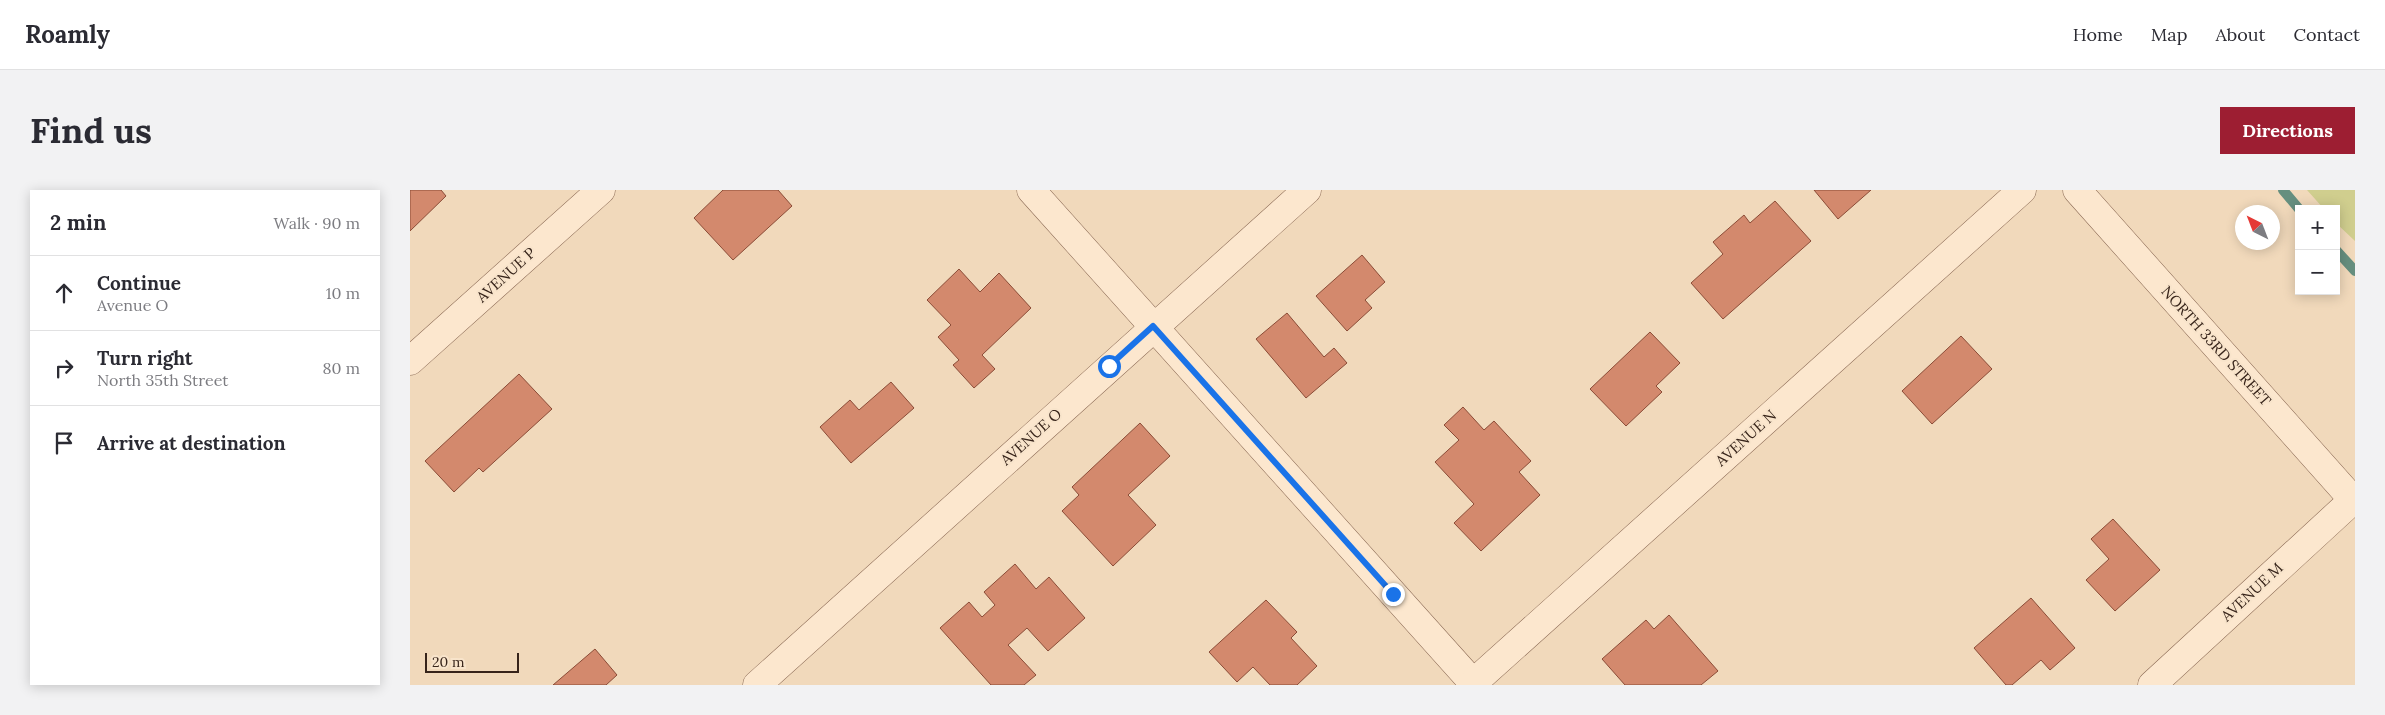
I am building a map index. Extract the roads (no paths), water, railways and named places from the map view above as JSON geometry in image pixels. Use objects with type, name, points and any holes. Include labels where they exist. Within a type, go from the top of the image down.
[{"type":"street","name":"AVENUE P","points":[[410,361],[601,190]]},
{"type":"street","points":[[1031,190],[1473,684]]},
{"type":"street","name":"AVENUE O","points":[[757,685],[1153,326],[1307,190]]},
{"type":"street","name":"AVENUE N","points":[[1473,684],[2022,190]]},
{"type":"street","name":"NORTH 33RD STREET","points":[[2076,190],[2354,501]]},
{"type":"street","name":"AVENUE M","points":[[2152,685],[2354,501]]},
{"type":"waterway","points":[[2283,190],[2296,205]]},
{"type":"waterway","points":[[2340,254],[2355,271]]}]
